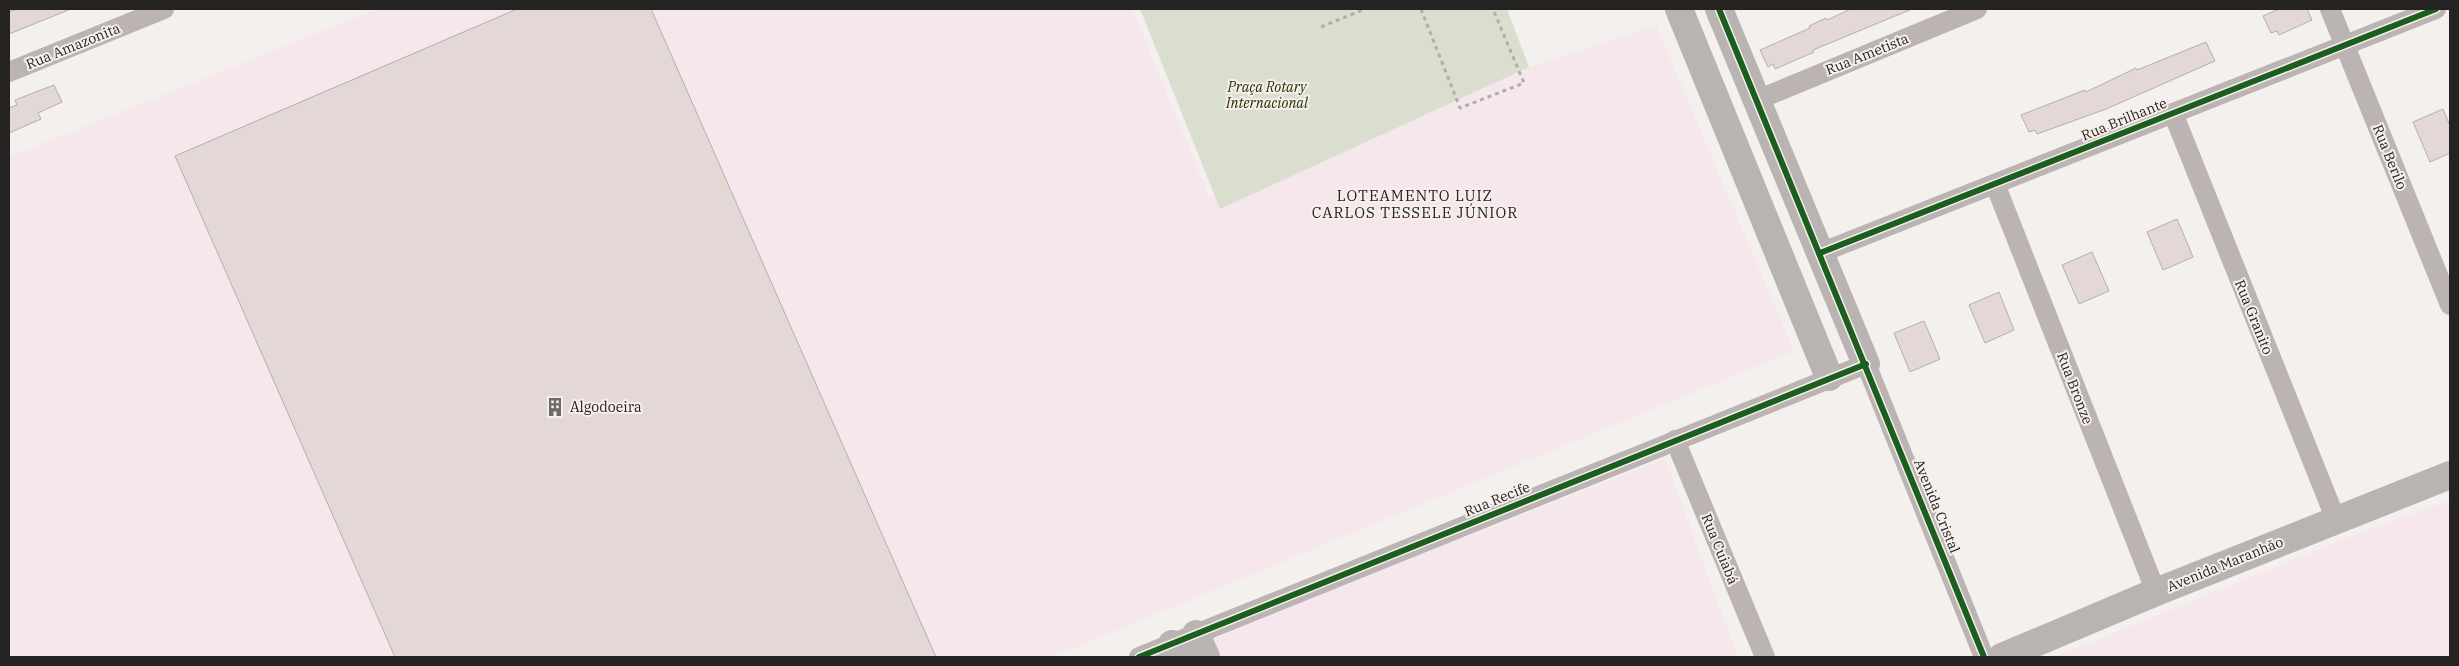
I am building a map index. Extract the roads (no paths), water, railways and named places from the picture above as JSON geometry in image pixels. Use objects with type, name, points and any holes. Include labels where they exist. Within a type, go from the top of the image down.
[{"type":"street","name":"Rua Amazonita","points":[[9,72],[164,9]]},
{"type":"street","points":[[1679,9],[1829,377]]},
{"type":"street","points":[[1719,9],[1866,364]]},
{"type":"street","name":"Rua Ametista","points":[[1757,100],[1977,9]]},
{"type":"street","name":"Rua Berilo","points":[[2330,9],[2450,305]]},
{"type":"street","name":"Rua Brilhante","points":[[1820,253],[2436,9]]},
{"type":"street","name":"Rua Granito","points":[[2173,114],[2336,520]]},
{"type":"street","name":"Rua Bronze","points":[[1995,184],[2156,592]]},
{"type":"street","name":"Rua Recife","points":[[1138,657],[1188,648],[1675,440],[1829,377],[1866,364]]},
{"type":"street","name":"Avenida Cristal","points":[[1866,364],[1984,657]]},
{"type":"street","name":"Rua Cuiabá","points":[[1675,440],[1764,657]]},
{"type":"street","name":"Avenida Maranhão","points":[[2002,657],[2156,592],[2450,475]]},
{"type":"place","name":"Algodoeira","points":[[555,407]]},
{"type":"district","name":"LOTEAMENTO LUIZ CARLOS TESSELE JÚNIOR","points":[[1415,204]]},
{"type":"park label","name":"Praça Rotary Internacional","points":[[1267,95]]}]
